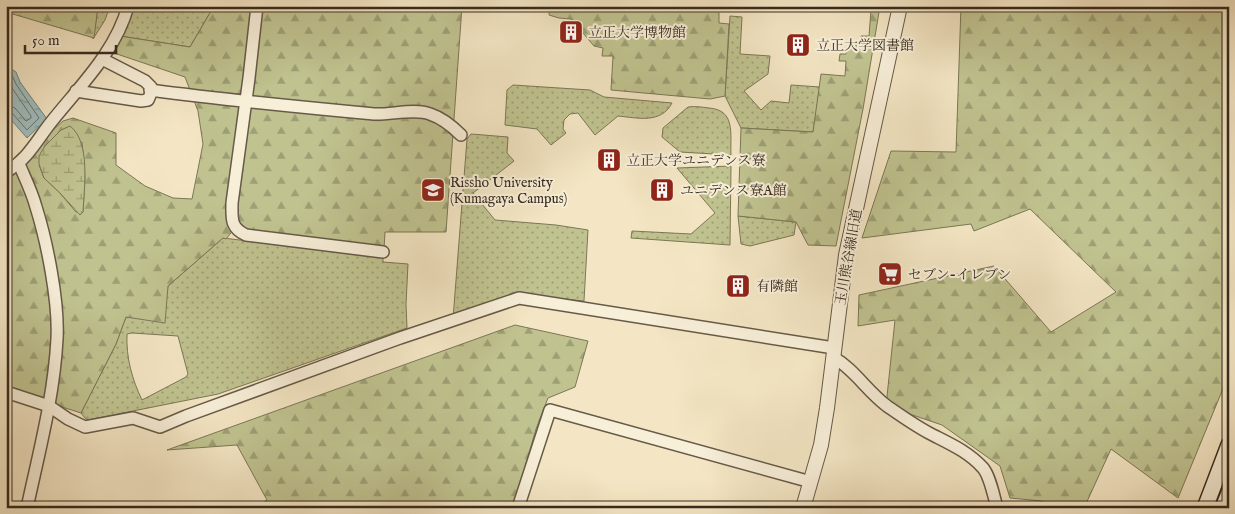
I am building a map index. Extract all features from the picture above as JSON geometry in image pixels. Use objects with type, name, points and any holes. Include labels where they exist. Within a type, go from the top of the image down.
[{"type":"main road","points":[[1205,508],[1229,445]]},
{"type":"main road","points":[[1223,508],[1229,493]]},
{"type":"street","points":[[6,172],[19,164],[102,59],[120,31],[128,6]]},
{"type":"street","points":[[257,6],[232,203],[232,221],[238,232],[246,235],[384,252]]},
{"type":"street","name":"玉川熊谷線旧道","points":[[803,508],[821,445],[846,255],[900,6]]},
{"type":"street","points":[[76,91],[142,101],[148,100],[150,87],[145,81],[102,59]]},
{"type":"street","points":[[150,90],[246,102],[383,114],[429,113],[452,126],[461,135]]},
{"type":"street","points":[[19,164],[36,206],[47,252],[54,292],[57,336],[49,406],[27,508]]},
{"type":"street","points":[[6,392],[49,406],[68,419],[85,427],[134,418],[160,427],[400,338],[518,298],[834,352],[867,389],[886,406],[928,432],[952,444],[976,461],[985,470],[997,508]]},
{"type":"street","points":[[518,508],[550,410],[811,482]]},
{"type":"green space","points":[[6,6],[98,6],[94,38],[6,12]]},
{"type":"green space","points":[[98,6],[110,6],[105,20],[93,39]]},
{"type":"green space","points":[[134,6],[214,6],[190,47],[120,36]]},
{"type":"green space","points":[[214,6],[462,6],[446,232],[385,232],[384,249],[257,233],[239,223],[226,239],[223,238],[168,286],[165,323],[126,317],[116,344],[81,413],[6,389],[6,182],[26,164],[42,140],[63,121],[73,118],[116,133],[116,165],[145,186],[173,198],[192,199],[203,144],[198,111],[185,77],[114,53],[120,36],[190,47]],"holes":[[[82,142],[85,178],[83,212],[76,212],[44,178],[39,165]]]},
{"type":"green space","points":[[550,6],[719,6],[719,23],[729,24],[725,96],[710,99],[611,90],[613,56],[602,56],[603,48],[594,46],[571,19],[549,15]]},
{"type":"green space","points":[[834,6],[880,6],[863,109],[836,246],[808,245],[796,222],[738,216],[741,128],[813,132],[821,74],[845,76],[846,61],[839,61],[840,54],[846,54],[846,48],[856,49],[856,42],[860,42],[861,36],[869,36],[871,10]]},
{"type":"green space","points":[[961,6],[1229,6],[1229,374],[1178,498],[1111,449],[1084,508],[1057,508],[1041,501],[1010,498],[1000,466],[942,425],[886,406],[895,320],[858,326],[859,295],[994,266],[1051,332],[1116,292],[1030,209],[974,231],[971,224],[862,238],[891,151],[956,152]]},
{"type":"green space","points":[[730,16],[742,17],[740,54],[770,56],[768,74],[744,91],[761,110],[771,101],[789,103],[791,85],[820,87],[813,132],[741,128],[725,96]]},
{"type":"green space","points":[[513,85],[590,90],[604,97],[672,103],[667,110],[655,117],[618,116],[595,135],[578,113],[570,114],[564,120],[563,129],[566,133],[551,145],[537,129],[505,125],[507,90]]},
{"type":"green space","points":[[688,107],[709,108],[724,113],[730,124],[731,155],[680,152],[662,137],[663,128]]},
{"type":"green space","points":[[70,126],[77,133],[84,154],[83,212],[80,215],[44,178],[39,164],[39,156],[45,146],[61,130]]},
{"type":"green space","points":[[471,134],[508,137],[507,153],[514,161],[473,193],[495,220],[556,225],[588,230],[584,301],[523,295],[453,319],[467,139]]},
{"type":"green space","points":[[731,166],[730,245],[631,238],[632,231],[691,234],[715,213],[677,168]]},
{"type":"green space","points":[[738,216],[796,222],[794,235],[750,246],[741,244]]},
{"type":"green space","points":[[223,238],[383,257],[383,262],[408,264],[407,328],[218,394],[88,420],[81,413],[116,344],[126,317],[168,286]],"holes":[[[127,334],[178,336],[188,374],[186,377],[142,400],[130,368]]]},
{"type":"green space","points":[[515,325],[588,341],[575,387],[548,398],[536,429],[513,508],[256,508],[267,500],[237,445],[167,450]]},
{"type":"water","points":[[6,68],[16,72],[20,82],[47,119],[27,138],[6,114]]},
{"type":"place","name":"立正大学博物館","points":[[571,32]]},
{"type":"place","name":"立正大学図書館","points":[[798,45]]},
{"type":"place","name":"立正大学ユニデンス寮","points":[[609,160]]},
{"type":"place","name":"Rissho University (Kumagaya Campus)","points":[[433,190]]},
{"type":"place","name":"ユニデンス寮A館","points":[[662,190]]},
{"type":"place","name":"セブン-イレブン","points":[[890,274]]},
{"type":"place","name":"有隣館","points":[[738,286]]}]
